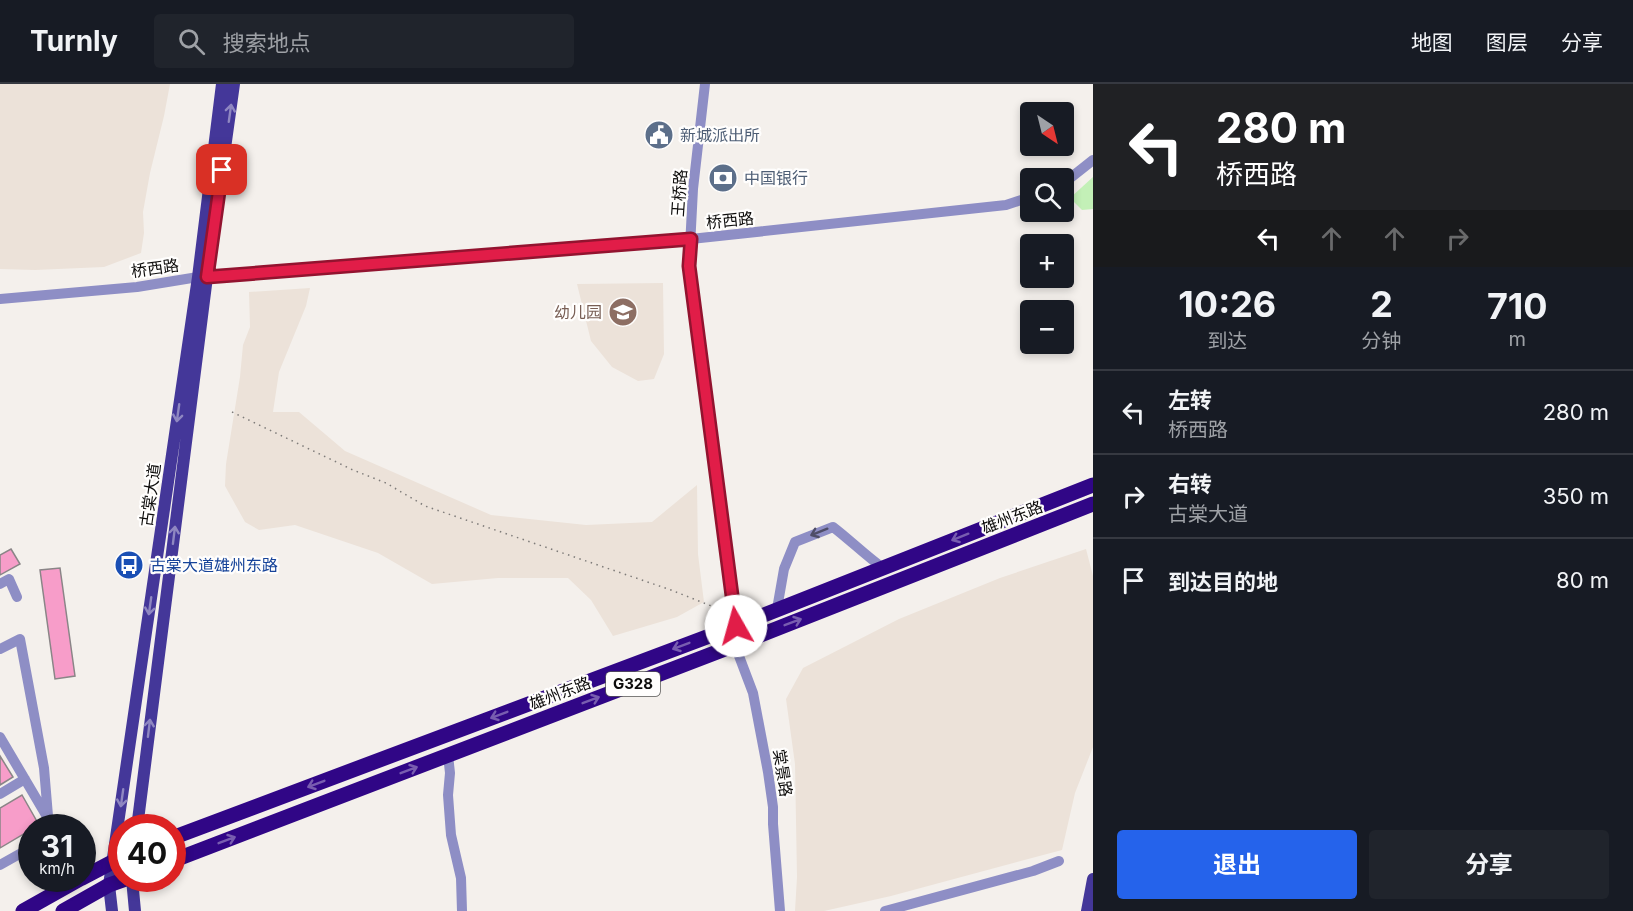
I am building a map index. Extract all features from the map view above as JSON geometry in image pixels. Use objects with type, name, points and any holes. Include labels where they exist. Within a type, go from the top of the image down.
[{"type":"highway","name":"雄州东路","points":[[186,833],[736,626],[1093,485]]},
{"type":"highway","name":"雄州东路","points":[[186,856],[738,644],[1093,504]]},
{"type":"highway","points":[[63,911],[108,886]]},
{"type":"highway","points":[[23,911],[56,892]]},
{"type":"main road","name":"古棠大道","points":[[139,814],[203,277],[222,84]]},
{"type":"main road","name":"古棠大道","points":[[124,814],[203,277],[234,84]]},
{"type":"main road","points":[[1088,911],[1093,879]]},
{"type":"main road","name":"古棠大道","points":[[110,892],[112,911]]},
{"type":"main road","points":[[133,892],[135,911]]},
{"type":"street","name":"王桥路","points":[[705,84],[693,189],[689,266],[736,626]]},
{"type":"street","points":[[1074,175],[1093,160]]},
{"type":"street","name":"桥西路","points":[[0,299],[137,287],[203,277],[691,239],[1006,205],[1020,200]]},
{"type":"street","points":[[777,609],[784,569],[795,542],[814,534],[833,527],[865,556],[883,568]]},
{"type":"street","points":[[0,584],[9,579],[17,597]]},
{"type":"street","points":[[0,649],[20,639],[44,768],[47,814]]},
{"type":"street","name":"棠景路","points":[[738,644],[739,656],[753,693],[768,772],[773,807],[780,911]]},
{"type":"street","points":[[0,737],[43,814]]},
{"type":"street","points":[[448,755],[451,835],[461,878],[462,911]]},
{"type":"street","points":[[0,794],[25,779]]},
{"type":"street","points":[[0,865],[18,855]]},
{"type":"street","points":[[885,911],[1034,871],[1059,861]]},
{"type":"path","points":[[232,412],[353,470],[386,483],[425,506],[714,606]]},
{"type":"shaded area","points":[[0,84],[170,84],[143,212],[144,233],[141,253],[104,267],[0,269]]},
{"type":"shaded area","name":"幼儿园","points":[[663,283],[664,354],[654,379],[638,381],[612,367],[591,341],[577,284]]},
{"type":"shaded area","points":[[310,288],[306,306],[279,372],[273,412],[299,412],[345,451],[491,515],[586,525],[652,522],[697,485],[698,554],[704,602],[677,617],[613,636],[591,600],[568,578],[498,578],[432,584],[378,553],[295,525],[259,530],[245,522],[225,486],[243,345],[250,327],[249,292]]},
{"type":"shaded area","points":[[1086,549],[1093,576],[1093,747],[1075,793],[1062,850],[891,896],[824,911],[795,911],[797,877],[795,764],[786,699],[803,668],[899,619],[1000,578]]},
{"type":"green space","points":[[1093,177],[1093,209],[1082,210],[1074,202],[1074,194]]},
{"type":"building","points":[[11,549],[20,564],[0,575],[0,555]]},
{"type":"building","points":[[60,568],[75,676],[55,679],[40,570]]},
{"type":"building","points":[[0,756],[13,777],[0,785]]},
{"type":"building","points":[[22,795],[33,814],[18,814],[18,837],[0,848],[0,808]]},
{"type":"place","name":"新城派出所","points":[[659,135]]},
{"type":"place","name":"中国银行","points":[[723,178]]},
{"type":"place","name":"幼儿园","points":[[623,312]]},
{"type":"place","name":"古棠大道雄州东路","points":[[129,565]]},
{"type":"route","points":[[222,170],[207,277],[691,239],[689,266],[736,626]]}]
